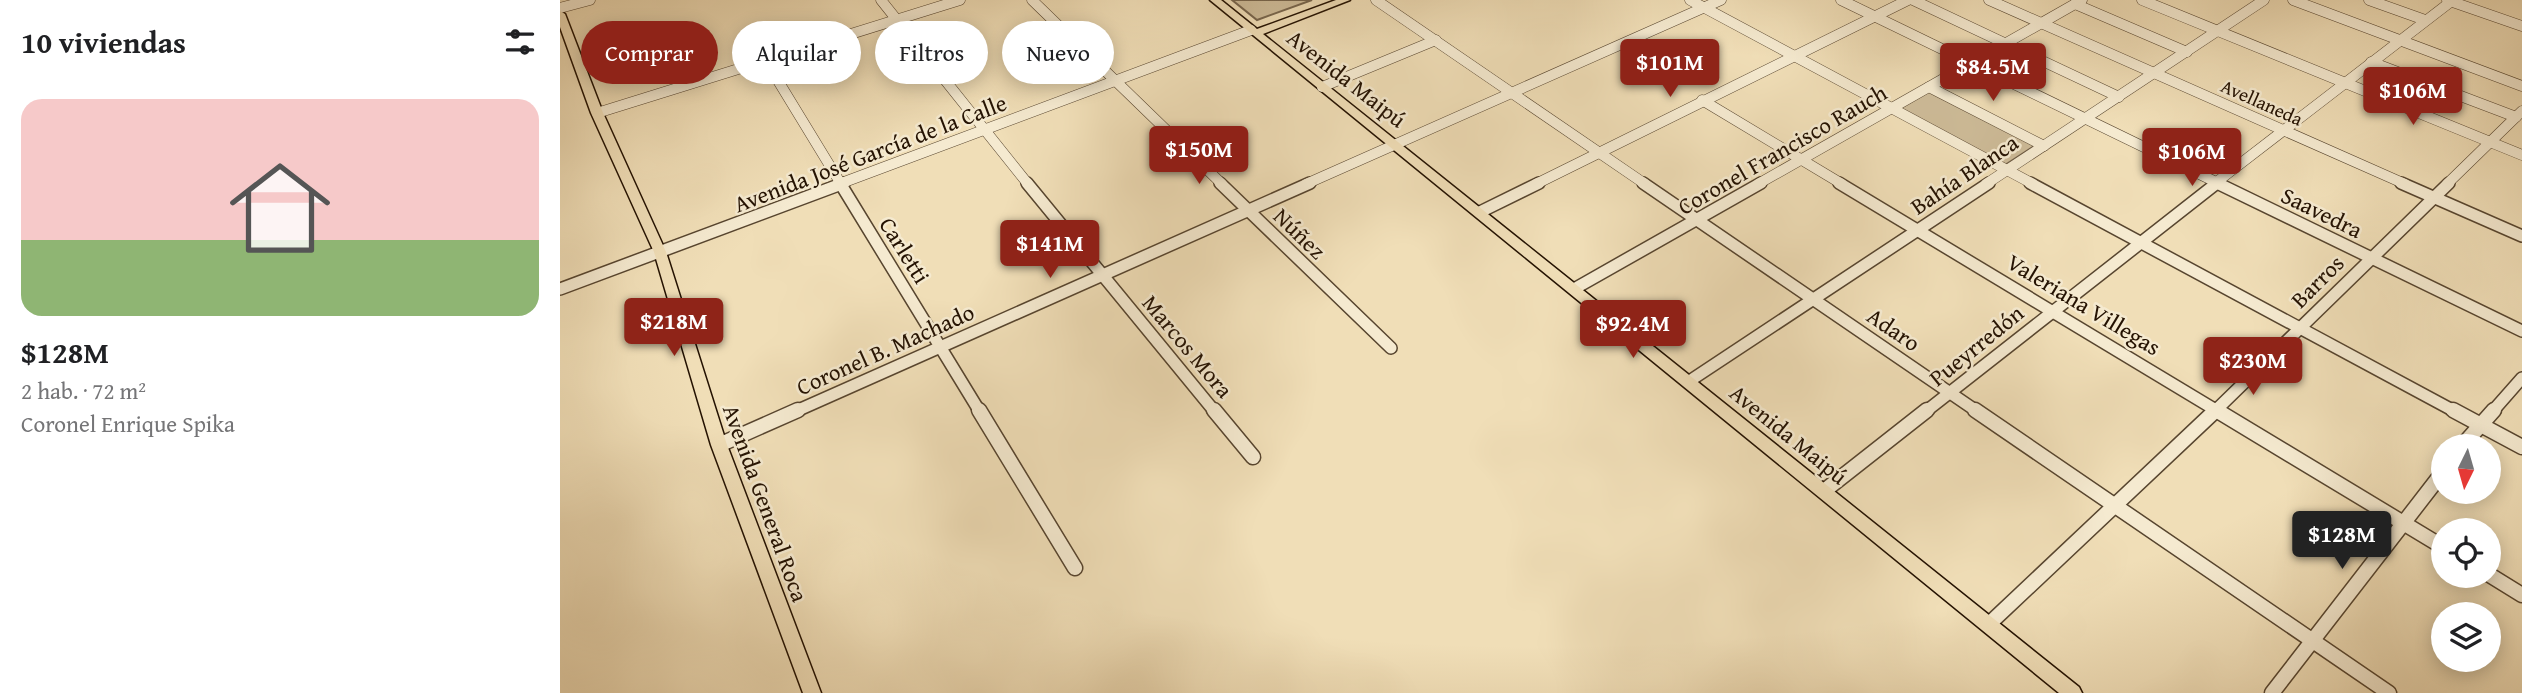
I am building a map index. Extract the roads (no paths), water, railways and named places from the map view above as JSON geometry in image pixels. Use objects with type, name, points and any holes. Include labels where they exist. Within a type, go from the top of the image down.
[{"type":"main road","name":"Avenida Maipú","points":[[1215,0],[2073,693]]},
{"type":"main road","name":"Avenida José García de la Calle","points":[[1251,30],[1321,0]]},
{"type":"main road","name":"Avenida José García de la Calle","points":[[1251,30],[1345,0]]},
{"type":"main road","name":"Avenida General Roca","points":[[560,14],[597,113],[660,252],[719,446],[812,693]]},
{"type":"street","points":[[560,8],[590,0]]},
{"type":"street","name":"Marcos Mora","points":[[881,0],[987,129],[1101,275],[1253,457]]},
{"type":"street","points":[[861,31],[960,0]]},
{"type":"street","name":"Núñez","points":[[1032,0],[1053,21]]},
{"type":"street","name":"Adaro","points":[[1376,0],[2389,693]]},
{"type":"street","points":[[1690,0],[2522,447]]},
{"type":"street","name":"Coronel B. Machado","points":[[719,446],[1246,210],[1515,94],[1721,0]]},
{"type":"street","name":"Saavedra","points":[[1841,0],[2522,331]]},
{"type":"street","points":[[1480,212],[1908,0]]},
{"type":"street","points":[[1913,0],[2119,97]]},
{"type":"street","name":"Avellaneda","points":[[1989,0],[2522,236]]},
{"type":"street","points":[[2142,0],[2522,155]]},
{"type":"street","name":"Bahía Blanca","points":[[1688,382],[2264,0]]},
{"type":"street","points":[[2293,0],[2522,86]]},
{"type":"street","points":[[2369,0],[2425,20]]},
{"type":"street","points":[[2450,0],[2522,26]]},
{"type":"street","name":"Pueyrredón","points":[[1824,491],[2450,0]]},
{"type":"street","points":[[2079,2],[2187,51]]},
{"type":"street","name":"Coronel Francisco Rauch","points":[[1574,289],[2079,2]]},
{"type":"street","name":"Avenida José García de la Calle","points":[[1114,81],[1251,30]]},
{"type":"street","points":[[1322,87],[1436,40]]},
{"type":"street","points":[[2371,62],[2519,114]]},
{"type":"street","points":[[597,113],[732,71]]},
{"type":"street","name":"Núñez","points":[[1114,81],[1391,348]]},
{"type":"street","name":"Carletti","points":[[780,84],[1075,568]]},
{"type":"street","name":"Avenida José García de la Calle","points":[[560,289],[1106,84]]},
{"type":"street","points":[[1929,87],[2044,146]]},
{"type":"street","name":"Valeriana Villegas","points":[[1702,100],[2431,540]]},
{"type":"street","name":"Barros","points":[[1989,625],[2216,410],[2519,114]]},
{"type":"street","points":[[2471,434],[2522,378]]},
{"type":"street","points":[[2272,693],[2311,639],[2431,488]]},
{"type":"street","points":[[2501,583],[2522,595]]}]
